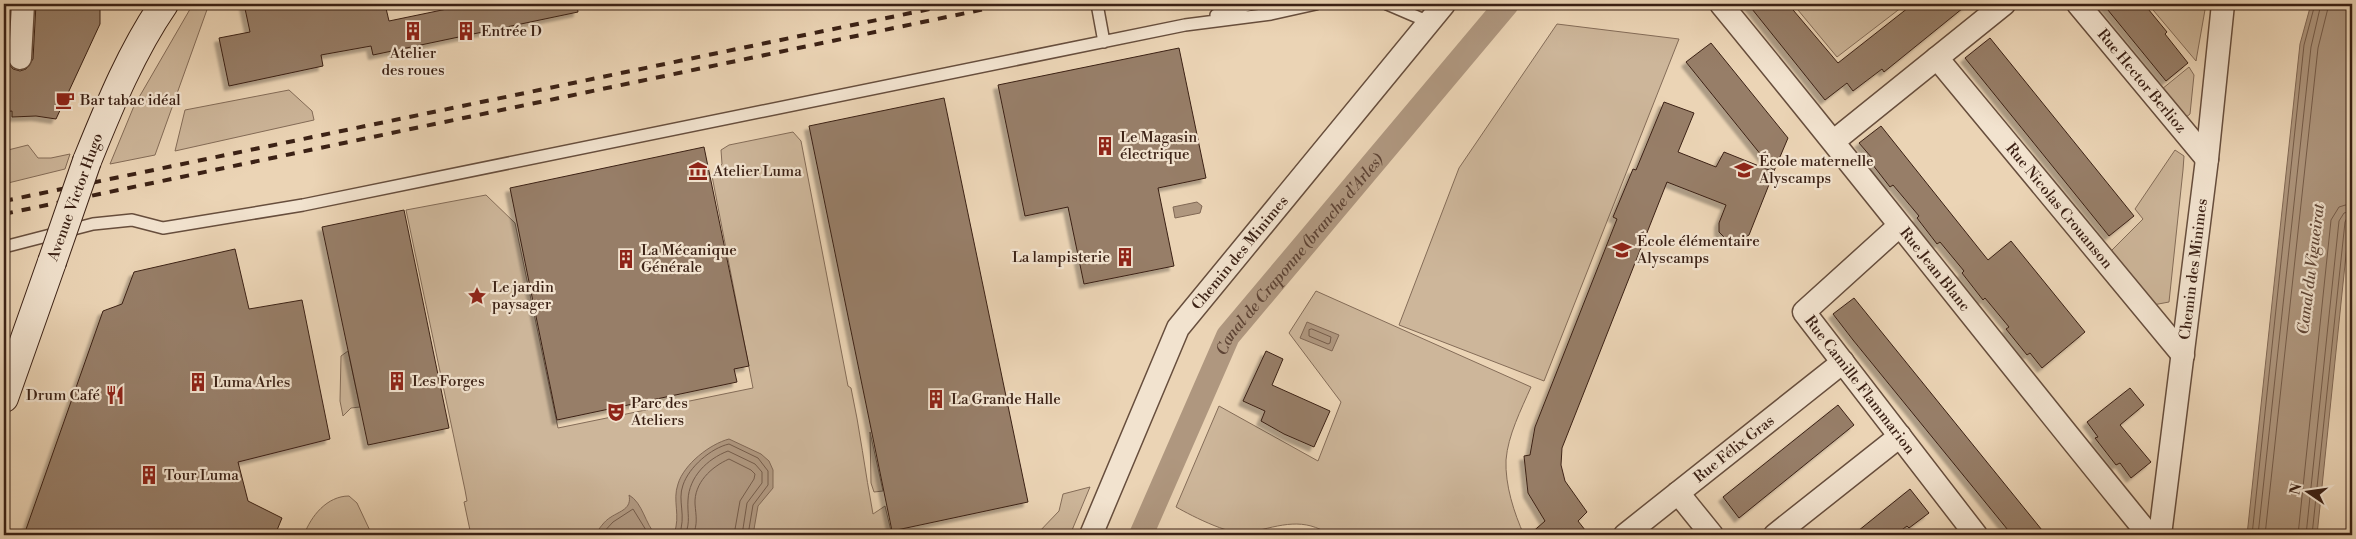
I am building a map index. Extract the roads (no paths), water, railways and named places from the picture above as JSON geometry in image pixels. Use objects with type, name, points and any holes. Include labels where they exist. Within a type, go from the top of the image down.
[{"type":"main road","name":"Avenue Victor Hugo","points":[[4,398],[87,161],[118,85],[141,40],[164,4]]},
{"type":"street","points":[[20,58],[23,4]]},
{"type":"street","name":"Chemin des Minimes","points":[[1091,535],[1178,328],[1444,4]]},
{"type":"street","name":"Rue Jean Blanc","points":[[1721,4],[1834,141],[1899,226],[2149,535]]},
{"type":"street","points":[[1834,141],[2004,4]]},
{"type":"street","name":"Rue Hector Berlioz","points":[[2078,4],[2206,159]]},
{"type":"street","name":"Chemin des Minimes","points":[[2160,535],[2183,355],[2223,4]]},
{"type":"street","name":"Rue Nicolas Crouanson","points":[[1937,58],[2183,355]]},
{"type":"street","name":"Rue Camille Flammarion","points":[[1899,226],[1804,312],[1900,436],[1966,532]]},
{"type":"street","name":"Rue Félix Gras","points":[[1625,535],[1843,362]]},
{"type":"street","points":[[1775,535],[1900,436]]},
{"type":"street","points":[[1678,493],[1712,535]]},
{"type":"lane","points":[[1097,4],[1104,42]]},
{"type":"lane","points":[[1188,24],[1252,4]]},
{"type":"lane","points":[[4,247],[93,224],[132,220],[163,228],[303,205],[1188,24],[1271,14],[1316,4]]},
{"type":"lane","points":[[1387,4],[1429,22]]},
{"type":"water","name":"Canal du Vigueirat","points":[[2311,4],[2352,4],[2352,197],[2317,535],[2247,535],[2300,44]]},
{"type":"water","points":[[1197,202],[1202,206],[1200,213],[1175,218],[1173,207]]},
{"type":"water","points":[[1307,322],[1339,335],[1332,351],[1300,338]]},
{"type":"water","points":[[729,439],[761,454],[769,461],[773,470],[773,488],[758,506],[753,535],[671,535],[674,534],[676,527],[676,490],[681,477],[692,462],[706,450]]},
{"type":"water","points":[[629,495],[638,503],[656,535],[595,535],[606,521],[627,507]]},
{"type":"waterway","name":"Canal de Craponne (branche d'Arles)","points":[[1141,535],[1228,336],[1507,4]]},
{"type":"railway","points":[[4,201],[954,4]]},
{"type":"railway","points":[[4,214],[1009,4]]},
{"type":"place","name":"Atelier des roues","points":[[413,31]]},
{"type":"place","name":"Entrée D","points":[[466,31]]},
{"type":"place","name":"Bar tabac idéal","points":[[65,100]]},
{"type":"place","name":"Le Magasin électrique","points":[[1105,146]]},
{"type":"place","name":"École maternelle Alyscamps","points":[[1744,170]]},
{"type":"place","name":"Atelier Luma","points":[[698,171]]},
{"type":"place","name":"École élémentaire Alyscamps","points":[[1622,250]]},
{"type":"place","name":"La lampisterie","points":[[1125,257]]},
{"type":"place","name":"La Mécanique Générale","points":[[626,259]]},
{"type":"place","name":"Le jardin paysager","points":[[477,296]]},
{"type":"place","name":"Les Forges","points":[[397,381]]},
{"type":"place","name":"Luma Arles","points":[[198,382]]},
{"type":"place","name":"Drum Café","points":[[115,395]]},
{"type":"place","name":"La Grande Halle","points":[[936,399]]},
{"type":"place","name":"Parc des Ateliers","points":[[616,412]]},
{"type":"place","name":"Tour Luma","points":[[149,475]]}]
